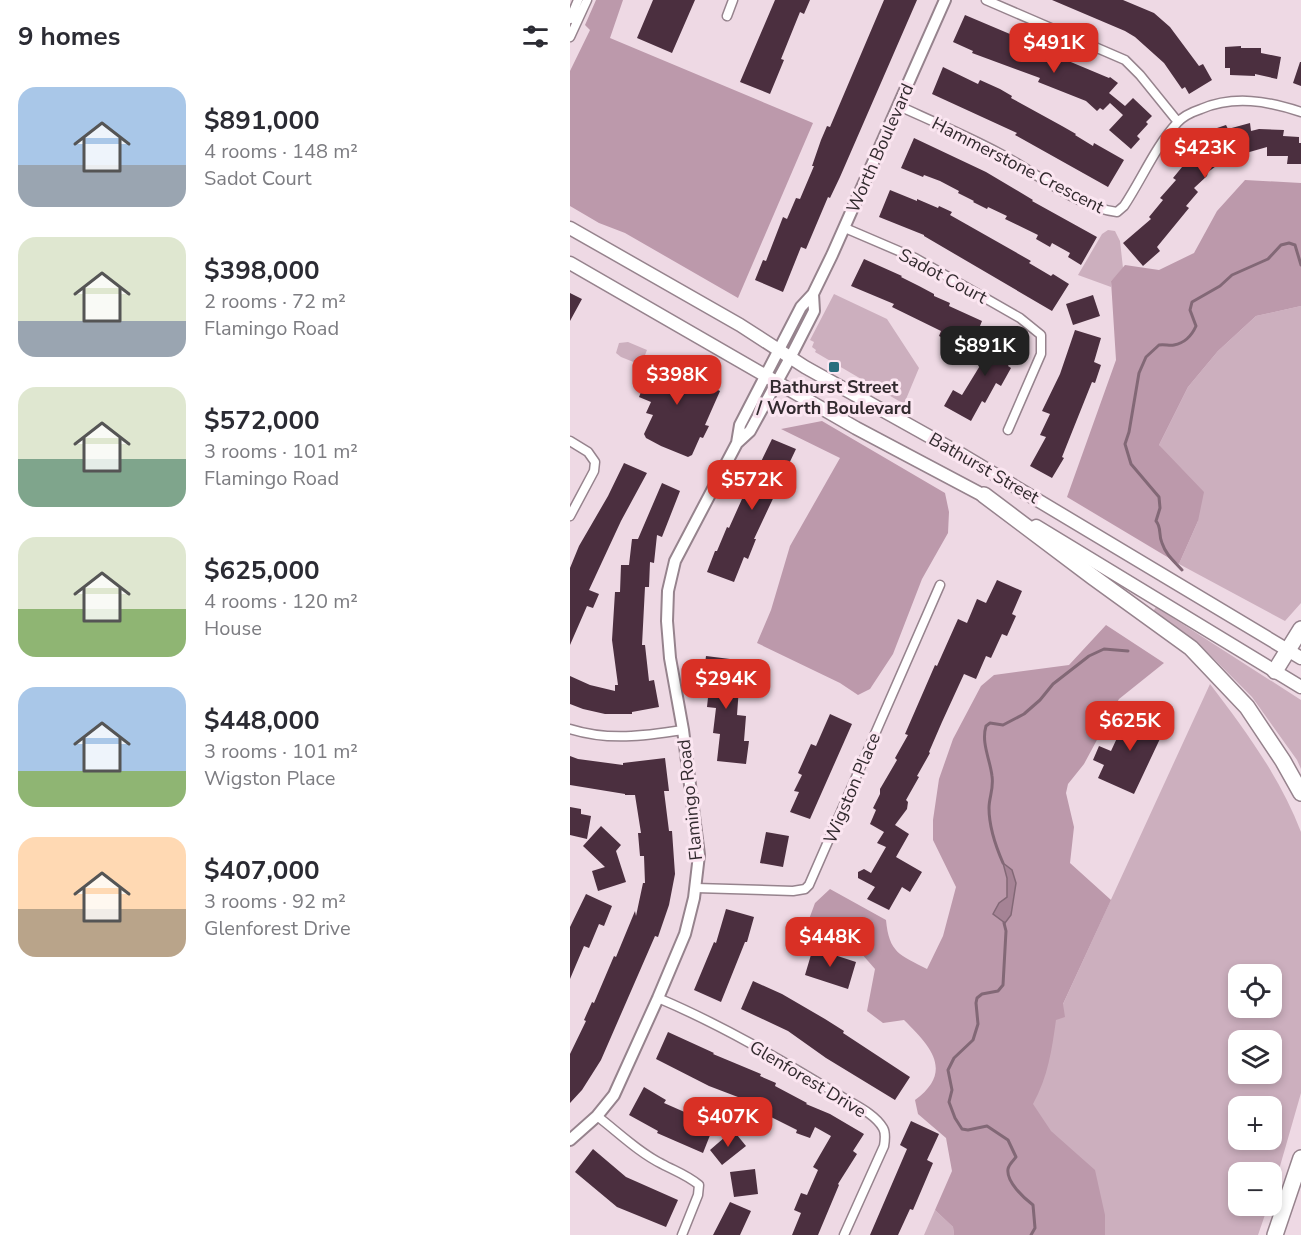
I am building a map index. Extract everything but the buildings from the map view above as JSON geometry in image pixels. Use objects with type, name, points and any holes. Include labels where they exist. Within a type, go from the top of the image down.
[{"type":"highway","points":[[984,495],[1191,648],[1247,707],[1301,793]]},
{"type":"highway","points":[[1275,671],[1294,654],[1301,629]]},
{"type":"highway","points":[[1275,1235],[1301,1158]]},
{"type":"main road","name":"Bathurst Street","points":[[570,228],[740,326],[790,358],[959,453],[1294,654]]},
{"type":"main road","name":"Bathurst Street","points":[[570,263],[856,428],[984,495],[1301,687]]},
{"type":"street","points":[[570,19],[578,0]]},
{"type":"street","points":[[570,37],[587,0]]},
{"type":"street","points":[[727,16],[733,0]]},
{"type":"street","name":"Worth Boulevard","points":[[766,375],[801,307],[813,294],[845,228],[945,0]]},
{"type":"street","points":[[986,0],[1125,60],[1178,122]]},
{"type":"street","name":"Hammerstone Crescent","points":[[899,106],[1002,154],[1042,179],[1098,208],[1117,212],[1124,206],[1160,146],[1178,122],[1189,114],[1216,103],[1250,100],[1273,103],[1301,112]]},
{"type":"street","name":"Sadot Court","points":[[845,228],[915,258],[1020,318],[1041,335],[1041,354],[1008,430]]},
{"type":"street","name":"Worth Boulevard","points":[[778,381],[814,311],[813,294]]},
{"type":"street","name":"Flamingo Road","points":[[570,1140],[597,1116],[614,1095],[685,934],[696,888],[699,855],[683,730],[670,658],[667,621],[668,591],[675,561],[737,443],[740,425],[766,375]]},
{"type":"street","name":"Flamingo Road","points":[[737,443],[750,431],[778,381]]},
{"type":"street","points":[[570,441],[588,452],[595,462],[594,471],[570,516]]},
{"type":"street","name":"Wigston Place","points":[[696,888],[793,891],[805,889],[809,885],[940,585]]},
{"type":"street","points":[[570,729],[590,735],[633,738],[683,730]]},
{"type":"street","name":"Glenforest Drive","points":[[658,998],[729,1032],[823,1086],[870,1115],[883,1128],[886,1139],[884,1146],[844,1235]]},
{"type":"street","points":[[597,1116],[661,1164],[691,1178],[699,1185],[698,1194],[682,1235]]},
{"type":"shaded area","points":[[596,0],[623,0],[610,38],[813,123],[738,298],[625,233],[599,223],[570,206],[570,71],[590,30],[585,25]]},
{"type":"shaded area","points":[[1245,180],[1301,183],[1301,306],[1256,316],[1218,351],[1188,387],[1159,445],[1204,492],[1198,521],[1179,564],[1067,497],[1116,360],[1111,281],[1125,265],[1159,270],[1194,253],[1217,211]]},
{"type":"shaded area","points":[[1108,230],[1115,231],[1120,241],[1123,268],[1111,281],[1111,287],[1078,275],[1102,234]]},
{"type":"shaded area","points":[[834,294],[887,319],[919,368],[904,404],[815,352],[816,350],[812,347],[814,342],[810,340]]},
{"type":"shaded area","points":[[1301,306],[1301,603],[1285,621],[1179,564],[1198,521],[1159,445],[1188,387],[1218,351],[1256,316]]},
{"type":"shaded area","points":[[628,342],[647,350],[641,365],[616,353],[619,343]]},
{"type":"shaded area","points":[[822,421],[945,493],[949,512],[948,533],[922,579],[893,654],[870,689],[858,695],[840,683],[757,643],[771,610],[790,546],[840,458],[781,429]]},
{"type":"shaded area","points":[[1156,607],[1301,700],[1301,769],[1252,697],[1203,648],[1152,613]]},
{"type":"shaded area","points":[[1106,625],[1164,663],[1119,699],[1084,764],[1068,784],[1066,793],[1074,827],[1070,863],[1111,900],[1063,1004],[1065,1017],[1056,1020],[1046,1073],[1033,1104],[1051,1131],[1095,1170],[1105,1215],[1105,1235],[954,1235],[953,1227],[935,1210],[952,1171],[946,1138],[918,1114],[915,1100],[934,1079],[936,1069],[930,1050],[904,1020],[883,1023],[867,1011],[875,969],[861,953],[808,922],[815,903],[830,889],[886,920],[890,940],[898,952],[927,969],[943,936],[956,887],[933,840],[933,820],[939,779],[953,739],[981,686],[994,675],[1069,665]]},
{"type":"shaded area","points":[[1210,684],[1272,773],[1301,832],[1301,1093],[1281,1162],[1228,1162],[1228,1216],[1265,1216],[1258,1235],[957,1235]]},
{"type":"shaded area","points":[[1003,863],[1012,870],[1016,883],[1011,915],[1005,923],[993,914],[999,903],[1007,897],[1007,878]]},
{"type":"shaded area","points":[[935,1210],[953,1227],[954,1235],[924,1235]]},
{"type":"waterway","points":[[1182,570],[1168,554],[1161,540],[1156,521],[1160,508],[1159,497],[1131,464],[1125,444],[1139,373],[1146,357],[1159,345],[1178,344],[1190,335],[1196,326],[1190,310],[1192,302],[1220,286],[1232,275],[1268,259],[1281,245],[1289,243],[1295,245],[1301,265]]},
{"type":"waterway","points":[[1003,863],[993,836],[989,815],[992,781],[985,745],[986,726],[990,723],[1003,725],[1024,714],[1053,684],[1089,656],[1104,649],[1128,651]]},
{"type":"waterway","points":[[1004,923],[1006,931],[1003,985],[998,991],[982,994],[977,998],[978,1024],[973,1040],[954,1058],[948,1070],[952,1090],[949,1102],[962,1129],[987,1126],[1008,1140],[1016,1157],[1010,1164],[1008,1174],[1016,1189],[1033,1205],[1035,1228],[1031,1235]]},
{"type":"place","name":"Bathurst Street / Worth Boulevard","points":[[834,367]]}]
